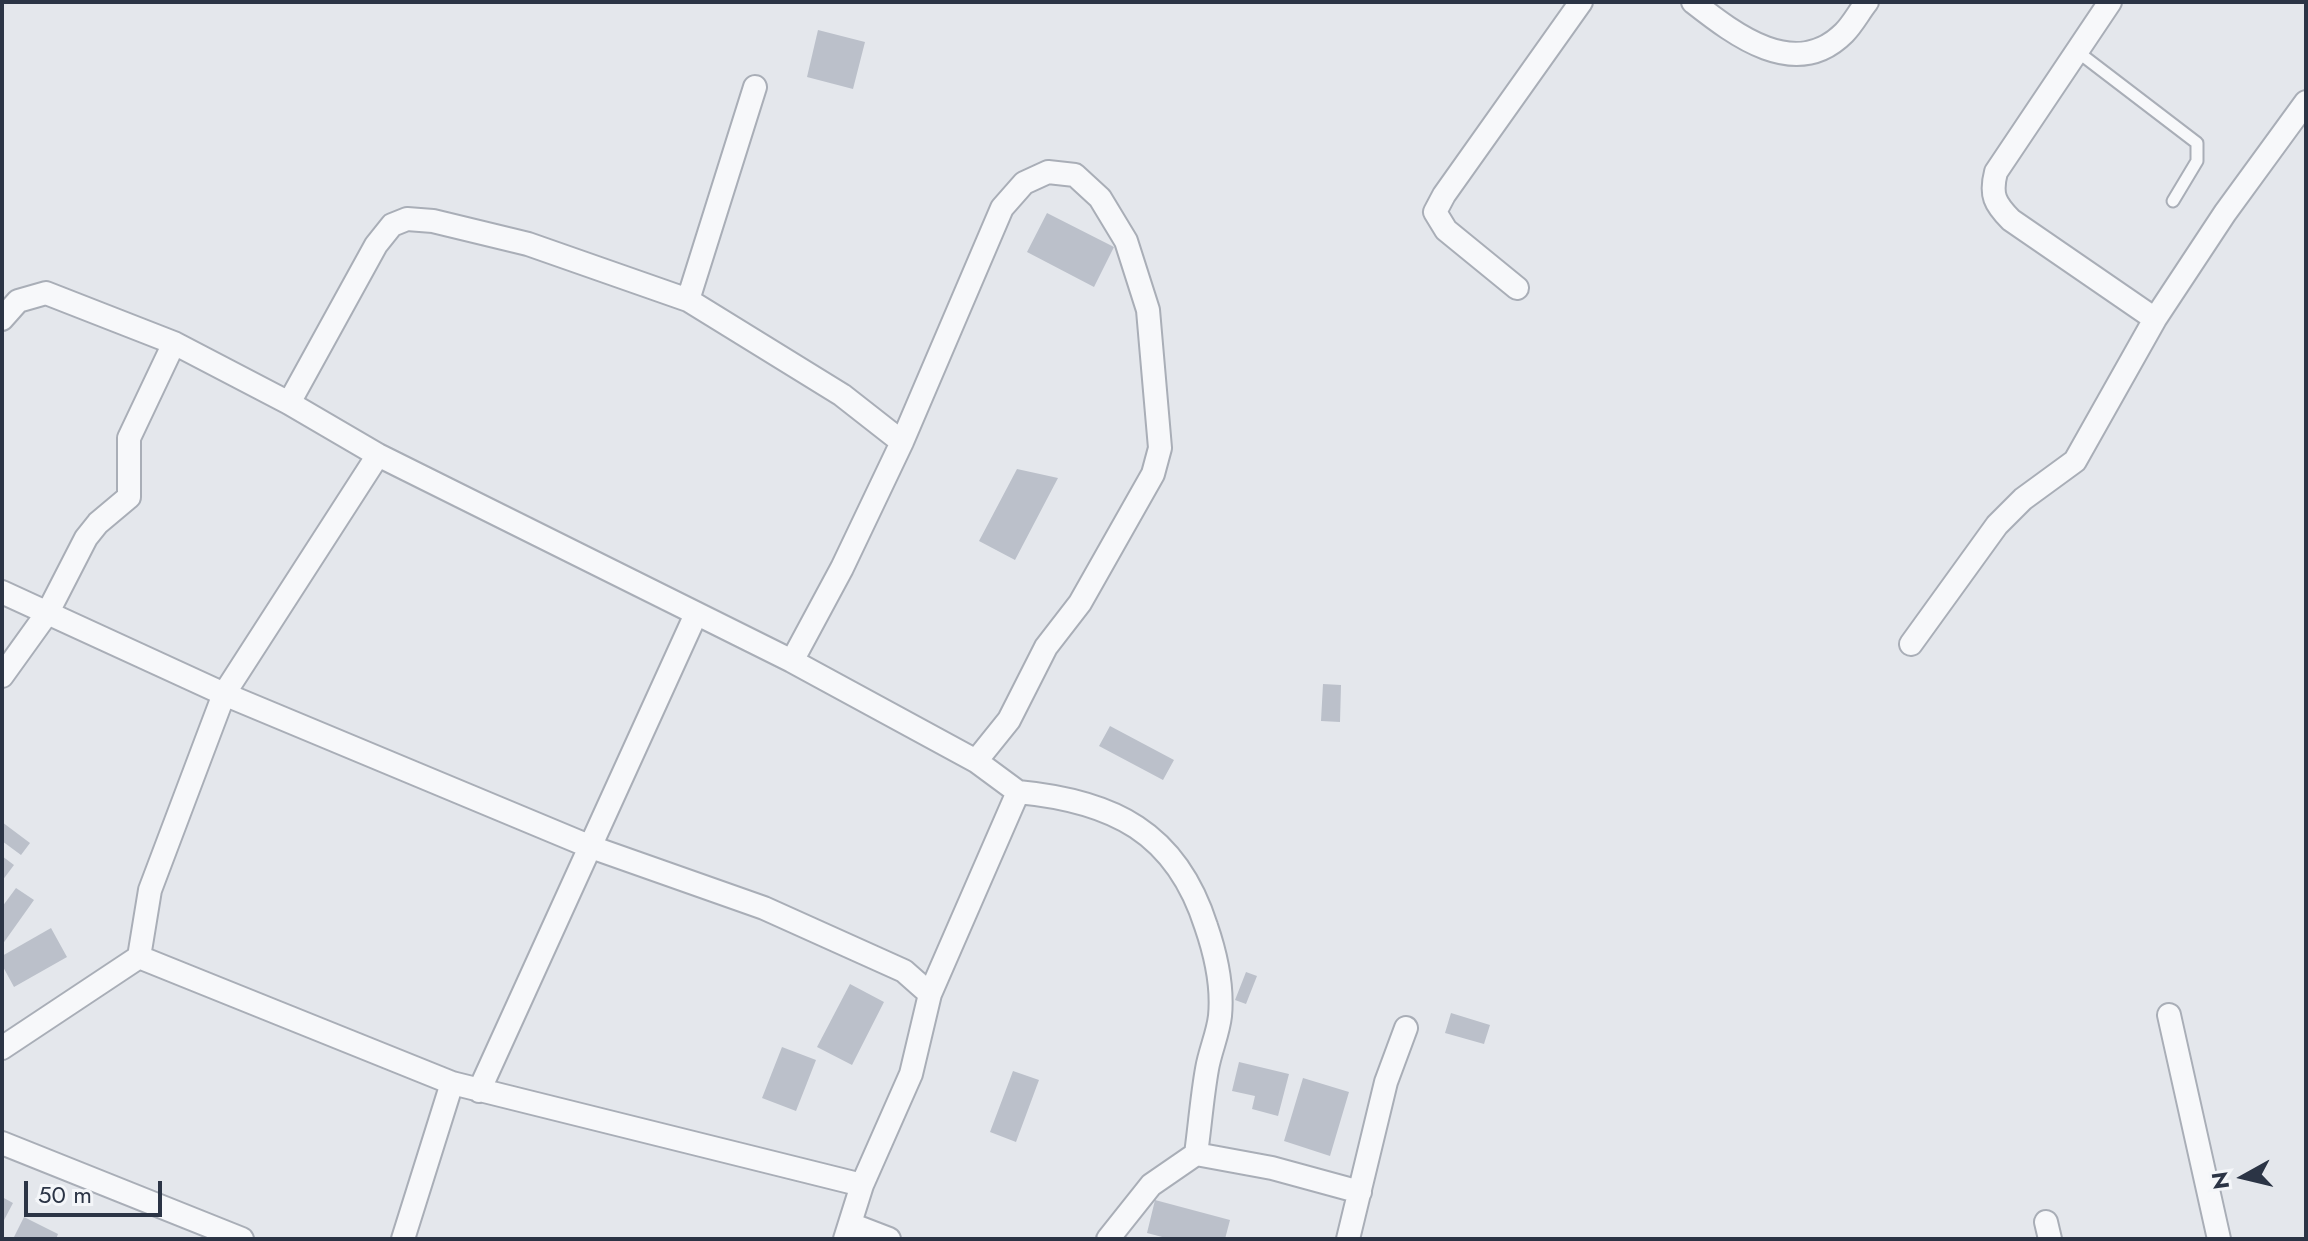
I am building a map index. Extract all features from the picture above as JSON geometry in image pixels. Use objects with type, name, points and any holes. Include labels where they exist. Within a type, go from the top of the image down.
[{"type":"street","points":[[1517,288],[1446,230],[1435,212],[1581,2]]},
{"type":"street","points":[[1693,2],[1763,50],[1806,54],[1843,34],[1867,2]]},
{"type":"street","points":[[2110,2],[1996,172],[1991,190],[1996,205],[2011,220],[2155,319]]},
{"type":"street","points":[[688,300],[755,87]]},
{"type":"street","points":[[1911,644],[1997,525],[2023,499],[2075,461],[2090,442],[2155,319],[2225,213],[2306,102]]},
{"type":"street","points":[[792,661],[842,568],[902,442],[1002,208],[1024,183],[1048,172],[1075,175],[1100,198],[1126,241],[1144,296],[1153,352],[1160,448],[1153,474],[1080,603],[1046,647],[1009,720],[976,761]]},
{"type":"street","points":[[289,403],[376,245],[392,225],[407,219],[433,221],[528,244],[688,300],[842,395],[902,442]]},
{"type":"street","points":[[2,319],[18,301],[46,293],[174,343],[289,403],[378,455],[792,661],[976,761],[1018,792],[1056,796],[1106,811],[1159,841],[1194,888],[1218,962],[1220,1015],[1207,1068],[1196,1154]]},
{"type":"street","points":[[2,676],[48,612],[86,538],[98,523],[129,497],[129,438],[174,343]]},
{"type":"street","points":[[2,1048],[139,957],[150,890],[224,694],[378,455]]},
{"type":"street","points":[[2,592],[224,694],[591,847],[764,908],[904,971],[930,994]]},
{"type":"street","points":[[479,1091],[696,614]]},
{"type":"street","points":[[889,1239],[847,1231],[862,1185],[911,1074],[930,994],[1018,792]]},
{"type":"street","points":[[139,957],[452,1083],[862,1185]]},
{"type":"street","points":[[2169,1015],[2219,1239]]},
{"type":"street","points":[[1348,1239],[1386,1082],[1406,1028]]},
{"type":"street","points":[[403,1239],[452,1083]]},
{"type":"street","points":[[2,1143],[242,1239]]},
{"type":"street","points":[[1108,1239],[1151,1185],[1196,1154],[1272,1168],[1360,1192]]},
{"type":"lane","points":[[2078,52],[2197,143],[2197,161],[2173,201]]},
{"type":"building","points":[[818,30],[865,42],[853,89],[807,77]]},
{"type":"building","points":[[1047,213],[1114,247],[1094,287],[1027,252]]},
{"type":"building","points":[[1017,469],[1058,478],[1015,560],[979,541]]},
{"type":"building","points":[[1323,684],[1341,685],[1340,722],[1321,721]]},
{"type":"building","points":[[1110,726],[1174,760],[1163,780],[1099,746]]},
{"type":"building","points":[[2,822],[30,843],[21,855],[2,841]]},
{"type":"building","points":[[2,856],[14,865],[2,881]]},
{"type":"building","points":[[16,888],[34,900],[2,945],[2,907]]},
{"type":"building","points":[[51,928],[67,957],[14,987],[2,965],[2,956]]},
{"type":"building","points":[[1246,972],[1257,976],[1246,1004],[1235,1000]]},
{"type":"building","points":[[850,984],[884,1002],[852,1065],[817,1047]]},
{"type":"building","points":[[1451,1013],[1490,1025],[1484,1044],[1445,1033]]},
{"type":"building","points":[[782,1047],[816,1060],[796,1111],[762,1098]]},
{"type":"building","points":[[1239,1062],[1289,1074],[1278,1116],[1252,1109],[1255,1096],[1232,1091]]},
{"type":"building","points":[[1013,1071],[1039,1080],[1016,1142],[990,1132]]},
{"type":"building","points":[[1303,1078],[1349,1092],[1330,1156],[1284,1141]]},
{"type":"building","points":[[2,1197],[13,1203],[2,1224]]},
{"type":"building","points":[[1155,1200],[1230,1220],[1225,1239],[1170,1239],[1147,1233]]},
{"type":"building","points":[[24,1217],[58,1234],[56,1239],[13,1239]]}]
